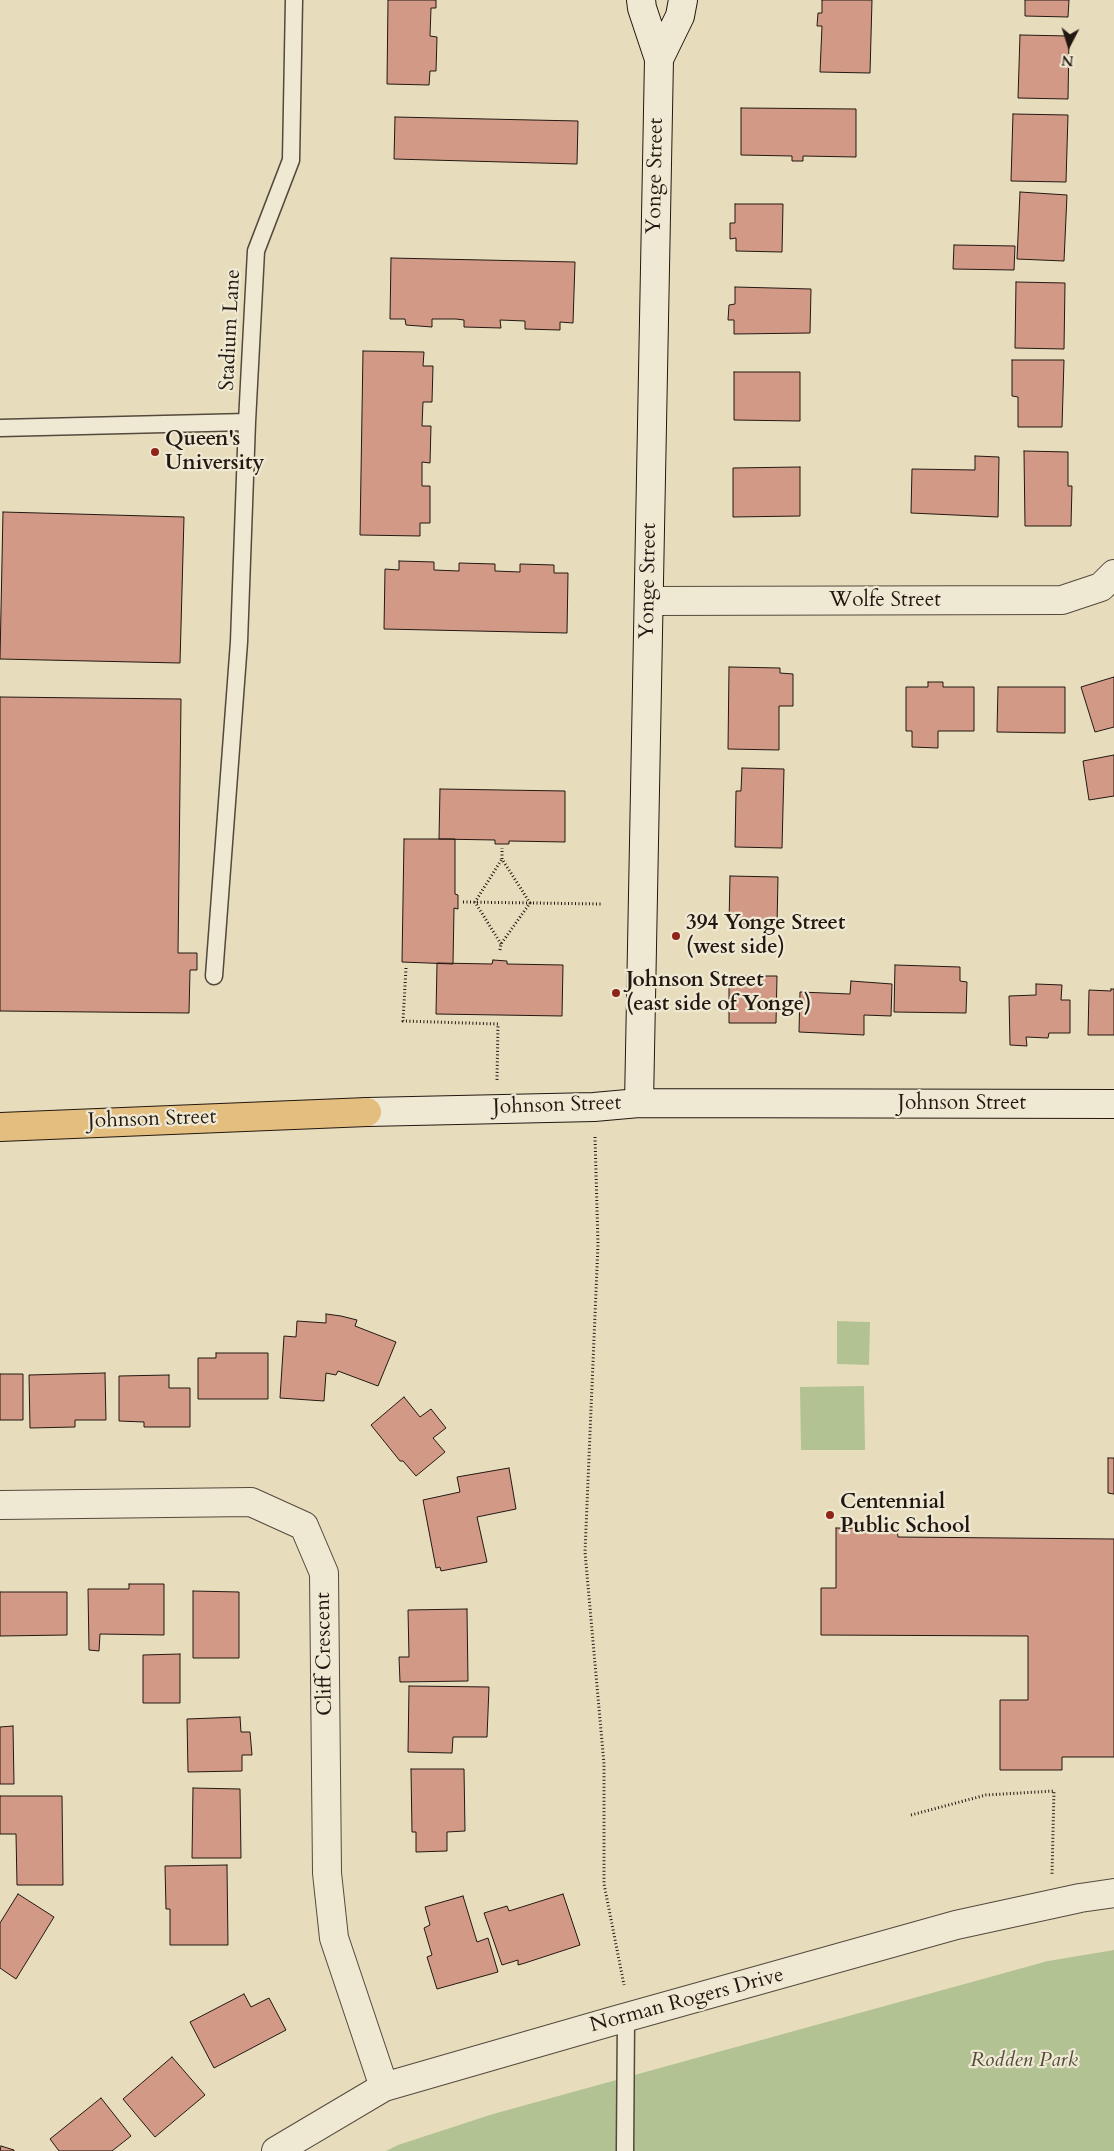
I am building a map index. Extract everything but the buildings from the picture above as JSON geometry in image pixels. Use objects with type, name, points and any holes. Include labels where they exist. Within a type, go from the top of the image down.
[{"type":"main road","name":"Johnson Street","points":[[0,1127],[367,1112]]},
{"type":"street","name":"Yonge Street","points":[[639,1103],[659,58],[641,0]]},
{"type":"street","name":"Yonge Street","points":[[659,58],[680,16],[683,0]]},
{"type":"street","name":"Wolfe Street","points":[[649,601],[1062,600],[1101,587],[1114,574]]},
{"type":"street","name":"Johnson Street","points":[[367,1112],[594,1107],[639,1103],[1114,1104]]},
{"type":"street","name":"Cliff Crescent","points":[[0,1505],[251,1502],[304,1526],[324,1573],[327,1873],[334,1938],[384,2087]]},
{"type":"street","name":"Norman Rogers Drive","points":[[276,2151],[384,2087],[956,1925],[1051,1904],[1114,1893]]},
{"type":"lane","name":"Stadium Lane","points":[[0,428],[247,422],[256,251],[291,160],[294,0]]},
{"type":"lane","points":[[214,976],[239,642],[247,422]]},
{"type":"lane","points":[[625,2151],[626,2018]]},
{"type":"path","points":[[475,902],[502,859],[502,848]]},
{"type":"path","points":[[502,859],[530,903]]},
{"type":"path","points":[[463,902],[602,904]]},
{"type":"path","points":[[475,902],[501,944]]},
{"type":"path","points":[[500,950],[501,944],[530,903]]},
{"type":"path","points":[[406,968],[403,1021],[498,1024],[497,1085]]},
{"type":"path","points":[[594,1107],[598,1244],[585,1552],[604,1764],[604,1884],[624,1986]]},
{"type":"path","points":[[911,1815],[986,1795],[1054,1791],[1051,1904]]},
{"type":"green space","points":[[837,1321],[870,1322],[869,1365],[837,1364]]},
{"type":"green space","points":[[864,1386],[865,1450],[801,1450],[800,1387]]},
{"type":"green space","name":"Rodden Park","points":[[1114,1950],[1114,2151],[386,2151],[398,2145],[493,2114],[1048,1961]]},
{"type":"place","name":"Queen's University","points":[[155,452]]},
{"type":"place","name":"394 Yonge Street (west side)","points":[[676,936]]},
{"type":"place","name":"Johnson Street (east side of Yonge)","points":[[616,993]]},
{"type":"place","name":"Centennial Public School","points":[[830,1515]]}]
